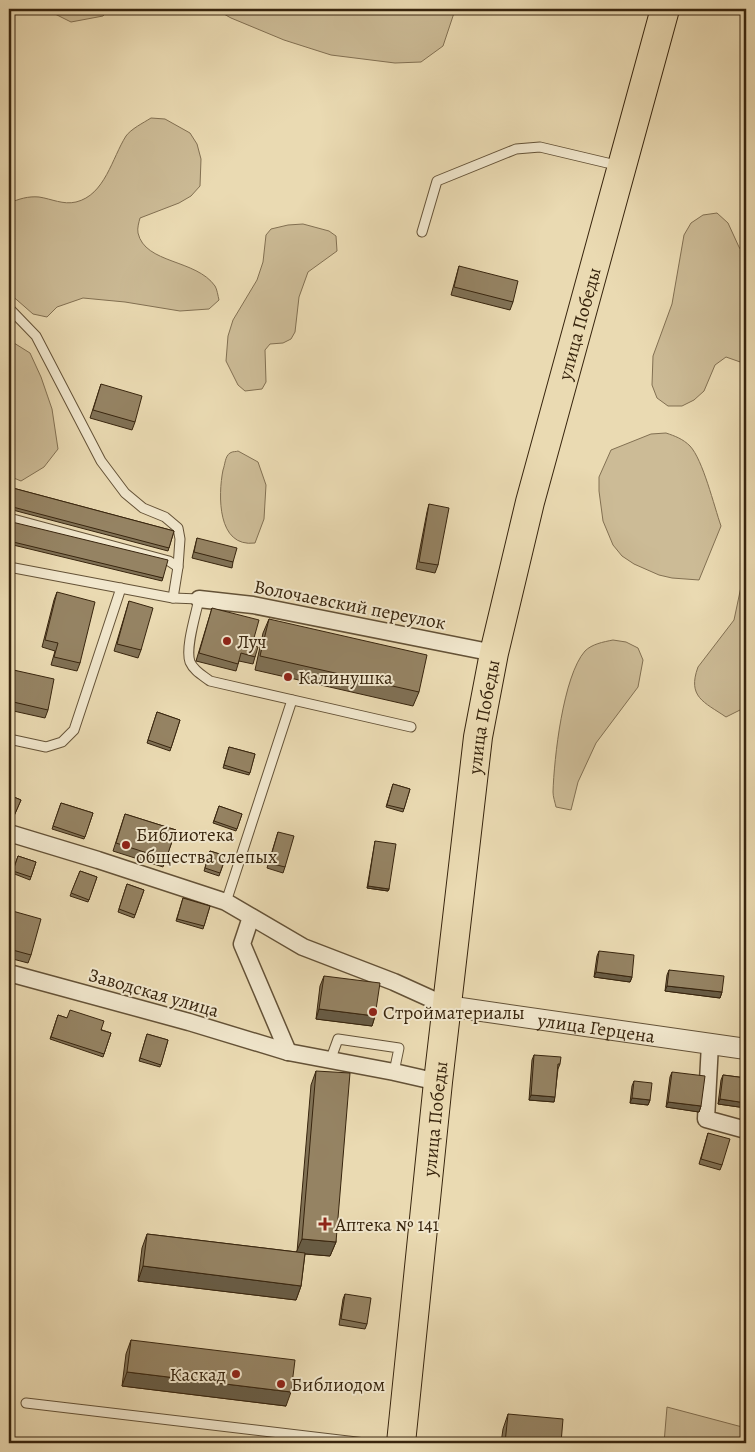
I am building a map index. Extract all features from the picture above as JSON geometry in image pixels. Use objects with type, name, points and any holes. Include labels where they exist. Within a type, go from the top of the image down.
[{"type":"highway","name":"улица Победы","points":[[401,1443],[438,1082],[478,737],[494,653],[530,502],[665,9]]},
{"type":"street","name":"Волочаевский переулок","points":[[199,599],[253,605],[494,653]]},
{"type":"street","points":[[9,833],[226,902],[303,947],[394,982],[447,1006]]},
{"type":"street","points":[[251,917],[242,944],[288,1052]]},
{"type":"street","name":"Заводская улица","points":[[9,973],[189,1022],[288,1052],[438,1082]]},
{"type":"street","name":"улица Герцена","points":[[447,1006],[746,1049]]},
{"type":"street","points":[[710,1044],[706,1119],[746,1130]]},
{"type":"lane","points":[[422,232],[437,182],[516,149],[540,147],[623,167]]},
{"type":"lane","points":[[9,308],[36,336],[101,461],[124,493],[143,508],[166,517],[178,528],[180,539],[173,598]]},
{"type":"lane","points":[[13,519],[169,561],[178,567]]},
{"type":"lane","points":[[9,567],[173,598],[199,599],[188,648],[190,661],[197,672],[210,680],[411,727]]},
{"type":"lane","points":[[9,739],[46,747],[62,742],[74,730],[121,588]]},
{"type":"lane","points":[[226,902],[292,700]]},
{"type":"lane","points":[[330,1061],[338,1039],[399,1048],[394,1072]]},
{"type":"lane","points":[[26,1403],[365,1443]]},
{"type":"shaded area","points":[[35,9],[110,9],[103,16],[71,22],[49,11]]},
{"type":"shaded area","points":[[215,9],[454,9],[454,13],[443,46],[421,62],[395,63],[331,55],[284,40],[231,18]]},
{"type":"shaded area","points":[[151,118],[165,119],[190,133],[197,144],[201,159],[200,186],[191,196],[179,203],[140,218],[138,233],[150,251],[207,277],[215,286],[219,300],[209,309],[180,311],[125,302],[83,298],[57,307],[47,317],[33,314],[9,293],[9,203],[31,197],[67,203],[86,198],[94,192],[107,175],[128,133]]},
{"type":"shaded area","points":[[717,213],[728,223],[746,258],[746,364],[726,357],[715,365],[704,391],[694,400],[682,406],[668,406],[657,398],[652,385],[653,356],[672,304],[684,235],[691,223],[703,215]]},
{"type":"shaded area","points":[[303,224],[329,231],[336,236],[337,251],[308,272],[299,297],[295,332],[291,339],[283,343],[270,344],[265,350],[266,382],[262,389],[245,391],[238,385],[226,361],[228,336],[233,320],[257,280],[263,262],[266,235],[271,229]]},
{"type":"shaded area","points":[[14,343],[30,353],[41,377],[52,409],[58,449],[44,467],[21,481],[9,476],[9,346]]},
{"type":"shaded area","points":[[666,433],[685,441],[695,453],[704,472],[721,526],[699,580],[659,575],[634,564],[622,556],[613,545],[603,521],[599,477],[611,450],[651,434]]},
{"type":"shaded area","points":[[238,451],[258,462],[266,485],[264,519],[255,543],[243,542],[233,537],[227,529],[223,518],[221,481],[223,470],[228,454]]},
{"type":"shaded area","points":[[746,563],[746,705],[726,717],[700,698],[696,692],[695,677],[698,667],[734,620]]},
{"type":"shaded area","points":[[613,640],[626,642],[638,648],[643,660],[638,687],[596,743],[578,782],[571,810],[556,807],[553,792],[555,760],[565,698],[571,679],[577,663],[585,651],[594,645]]},
{"type":"shaded area","points":[[667,1407],[746,1428],[746,1443],[664,1443]]},
{"type":"building","points":[[459,266],[518,281],[513,302],[454,287]]},
{"type":"building","points":[[101,384],[142,396],[135,422],[93,410]]},
{"type":"building","points":[[9,487],[174,531],[169,548],[9,506]]},
{"type":"building","points":[[429,504],[449,508],[438,565],[419,562]]},
{"type":"building","points":[[12,522],[168,560],[163,578],[9,541]]},
{"type":"building","points":[[197,538],[237,548],[233,562],[194,552]]},
{"type":"building","points":[[57,592],[95,602],[80,663],[54,657],[58,643],[45,640]]},
{"type":"building","points":[[129,601],[153,608],[141,650],[117,644]]},
{"type":"building","name":"Луч","points":[[212,608],[259,620],[252,645],[258,647],[255,657],[241,653],[238,664],[199,653]]},
{"type":"building","points":[[269,619],[427,655],[419,692],[260,656]]},
{"type":"building","points":[[9,669],[54,679],[48,710],[9,701]]},
{"type":"building","points":[[157,712],[180,720],[171,748],[148,740]]},
{"type":"building","points":[[229,747],[255,754],[250,773],[224,765]]},
{"type":"building","points":[[393,784],[410,789],[404,809],[387,805]]},
{"type":"building","points":[[9,795],[21,800],[14,816],[9,814]]},
{"type":"building","points":[[61,803],[93,813],[85,837],[53,826]]},
{"type":"building","points":[[219,806],[242,814],[237,829],[214,821]]},
{"type":"building","points":[[125,814],[176,830],[166,859],[116,843]]},
{"type":"building","points":[[278,832],[294,836],[285,867],[269,863]]},
{"type":"building","points":[[375,841],[396,844],[389,889],[368,886]]},
{"type":"building","points":[[210,851],[226,856],[220,873],[205,868]]},
{"type":"building","points":[[18,856],[36,862],[31,877],[13,871]]},
{"type":"building","points":[[80,871],[97,877],[89,900],[71,893]]},
{"type":"building","points":[[127,884],[144,890],[135,915],[119,909]]},
{"type":"building","points":[[183,898],[210,906],[204,926],[177,919]]},
{"type":"building","points":[[9,910],[41,919],[31,955],[9,949]]},
{"type":"building","points":[[599,951],[634,955],[632,977],[596,972]]},
{"type":"building","points":[[669,970],[724,976],[722,992],[667,986]]},
{"type":"building","points":[[324,976],[380,983],[375,1016],[319,1009]]},
{"type":"building","points":[[70,1010],[104,1021],[101,1030],[111,1033],[104,1054],[51,1037],[58,1015],[67,1018]]},
{"type":"building","points":[[147,1034],[168,1040],[161,1065],[140,1058]]},
{"type":"building","points":[[534,1055],[561,1057],[560,1064],[558,1064],[555,1097],[531,1095]]},
{"type":"building","points":[[316,1071],[350,1073],[336,1242],[302,1239]]},
{"type":"building","points":[[672,1072],[705,1076],[701,1106],[668,1102]]},
{"type":"building","points":[[723,1075],[746,1078],[746,1103],[720,1099]]},
{"type":"building","points":[[634,1081],[652,1083],[650,1100],[632,1098]]},
{"type":"building","points":[[708,1133],[730,1139],[722,1165],[701,1159]]},
{"type":"building","points":[[147,1234],[305,1253],[301,1286],[143,1266]]},
{"type":"building","points":[[345,1294],[371,1298],[367,1324],[341,1319]]},
{"type":"building","points":[[131,1340],[295,1360],[291,1392],[127,1372]]},
{"type":"building","points":[[9,1378],[10,1438],[20,1438],[19,1443],[9,1443]]},
{"type":"building","points":[[508,1414],[563,1419],[561,1443],[505,1443]]},
{"type":"place","name":"Луч","points":[[227,641]]},
{"type":"place","name":"Калинушка","points":[[288,677]]},
{"type":"place","name":"Библиотека общества слепых","points":[[126,845]]},
{"type":"place","name":"Стройматериалы","points":[[373,1012]]},
{"type":"place","name":"Аптека № 141","points":[[325,1224]]},
{"type":"place","name":"Каскад","points":[[236,1374]]},
{"type":"place","name":"Библиодом","points":[[281,1384]]}]
